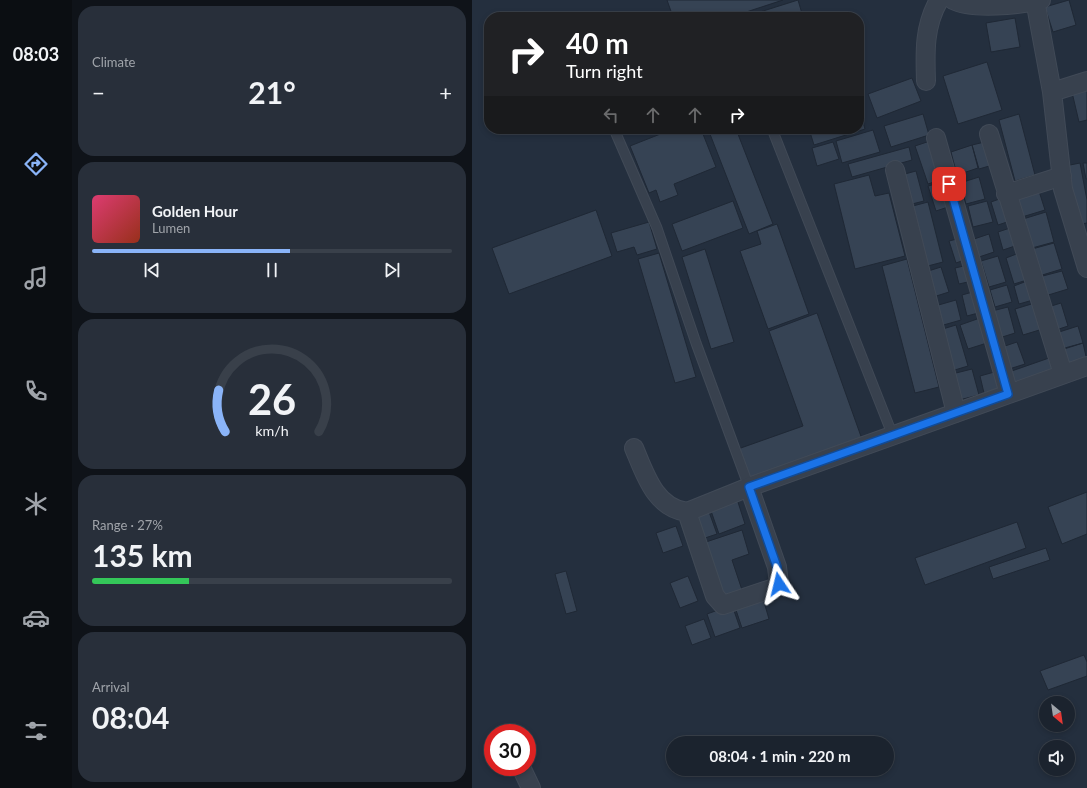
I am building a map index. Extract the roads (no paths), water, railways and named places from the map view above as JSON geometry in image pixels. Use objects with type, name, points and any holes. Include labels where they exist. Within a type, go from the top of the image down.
[{"type":"street","points":[[926,81],[925,49],[929,24],[939,0]]},
{"type":"street","points":[[953,0],[968,5],[1000,5],[1037,0],[1052,92],[1063,189],[1087,268]]},
{"type":"street","points":[[1052,92],[1087,81]]},
{"type":"street","points":[[989,134],[1006,194],[1063,374]]},
{"type":"street","points":[[936,138],[1008,394]]},
{"type":"street","points":[[895,170],[956,413]]},
{"type":"street","points":[[1006,194],[1062,176]]},
{"type":"street","points":[[634,448],[659,498],[673,509],[687,512],[749,487],[1087,366]]},
{"type":"street","points":[[687,512],[717,600],[726,605],[774,588],[779,584],[778,573],[749,487]]},
{"type":"street","points":[[525,776],[531,788]]},
{"type":"lane","points":[[616,134],[656,228],[696,343],[749,487]]},
{"type":"lane","points":[[774,134],[893,436]]}]
